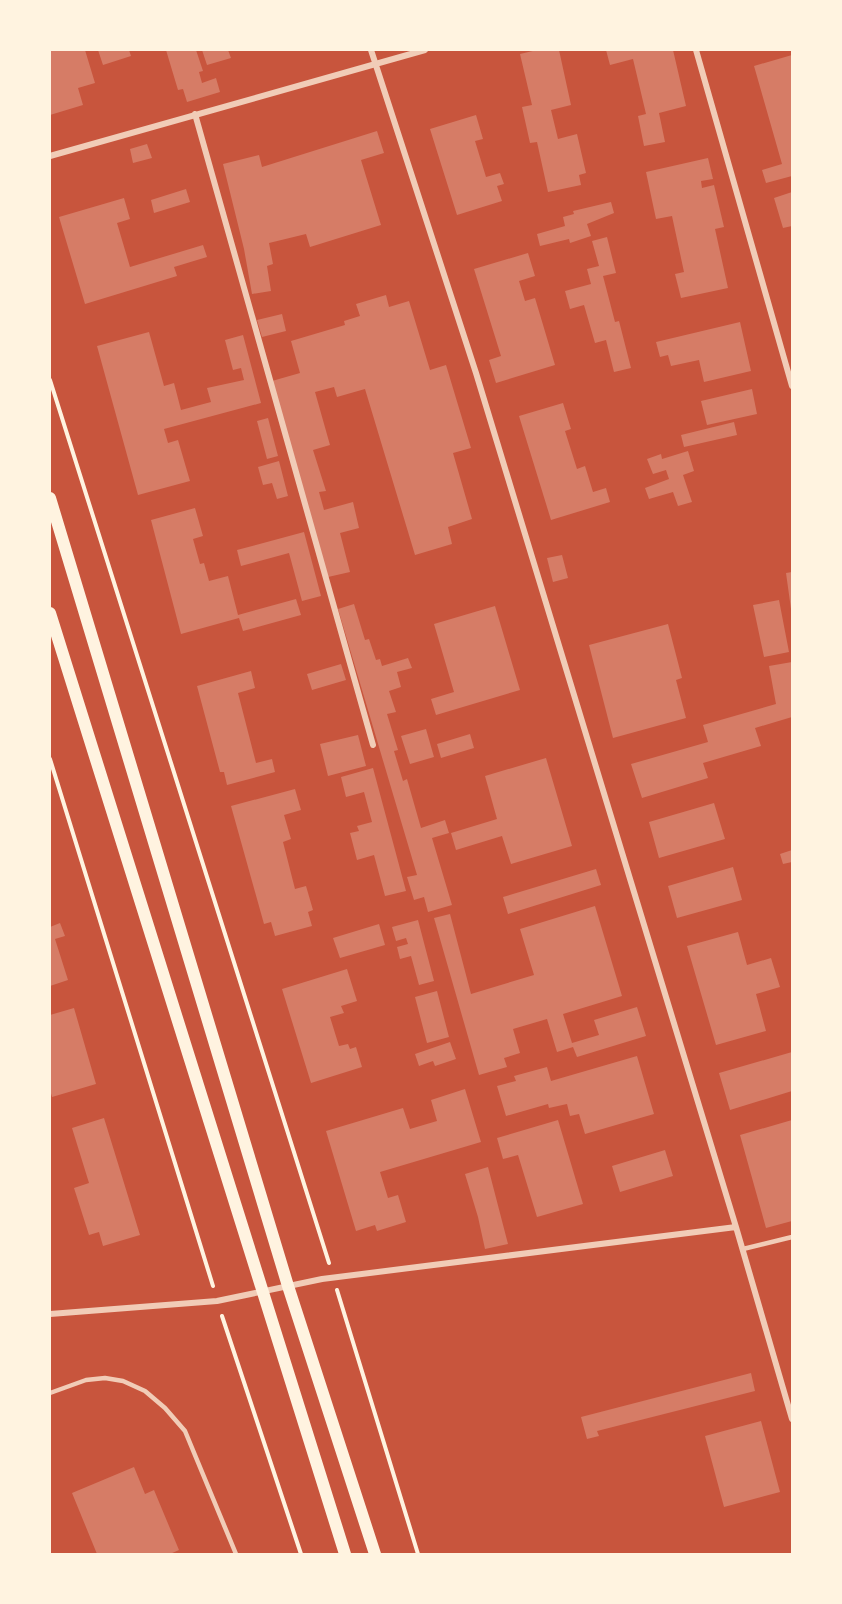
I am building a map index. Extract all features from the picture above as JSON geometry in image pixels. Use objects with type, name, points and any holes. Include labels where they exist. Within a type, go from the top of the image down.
[{"type":"main road","points":[[50,498],[288,1286],[375,1554]]},
{"type":"main road","points":[[50,613],[345,1554]]},
{"type":"street","points":[[371,50],[476,373],[743,1249],[792,1419]]},
{"type":"street","points":[[50,156],[425,50]]},
{"type":"street","points":[[696,50],[792,386]]},
{"type":"street","points":[[195,114],[373,745]]},
{"type":"street","points":[[50,1314],[217,1300],[334,1278],[736,1227]]},
{"type":"lane","points":[[743,1249],[792,1237]]},
{"type":"lane","points":[[50,1393],[86,1380],[105,1378],[145,1391],[165,1408],[185,1431],[236,1554]]},
{"type":"path","points":[[50,380],[334,1278],[418,1554]]},
{"type":"path","points":[[50,759],[217,1300],[301,1554]]},
{"type":"building","points":[[50,50],[85,50],[95,83],[78,88],[83,105],[50,115]]},
{"type":"building","points":[[98,50],[129,50],[131,56],[103,65]]},
{"type":"building","points":[[166,50],[196,50],[203,71],[199,72],[202,83],[216,78],[220,92],[187,102],[183,89],[178,90]]},
{"type":"building","points":[[202,50],[228,50],[231,58],[207,65]]},
{"type":"building","points":[[537,50],[559,50],[571,105],[551,110],[558,139],[577,134],[586,173],[579,175],[581,185],[548,192],[537,142],[530,143],[522,107],[532,105],[520,54]]},
{"type":"building","points":[[606,50],[673,50],[686,106],[659,113],[665,142],[644,146],[638,116],[646,114],[633,59],[610,65]]},
{"type":"building","points":[[792,55],[792,176],[766,183],[762,170],[782,164],[754,66]]},
{"type":"building","points":[[476,115],[483,139],[475,141],[486,177],[500,173],[504,184],[497,186],[502,201],[457,215],[430,129]]},
{"type":"building","points":[[377,131],[384,153],[361,160],[381,225],[310,247],[306,234],[269,243],[273,264],[267,266],[271,291],[252,294],[244,249],[223,164],[259,155],[262,167]]},
{"type":"building","points":[[147,144],[152,158],[133,163],[130,149]]},
{"type":"building","points":[[708,158],[713,179],[701,181],[702,188],[714,185],[724,227],[715,229],[728,288],[681,298],[675,274],[684,272],[672,216],[656,219],[646,172]]},
{"type":"building","points":[[186,189],[190,202],[154,213],[151,200]]},
{"type":"building","points":[[792,192],[792,226],[783,228],[774,198]]},
{"type":"building","points":[[124,198],[130,219],[117,223],[130,267],[203,245],[207,257],[174,267],[177,276],[85,304],[59,217]]},
{"type":"building","points":[[611,202],[614,213],[587,224],[591,236],[570,243],[569,239],[540,246],[537,234],[565,226],[563,217],[574,214],[573,211]]},
{"type":"building","points":[[607,237],[616,273],[603,276],[615,322],[619,321],[631,368],[614,372],[606,340],[595,343],[584,305],[570,309],[565,291],[591,284],[587,269],[599,266],[592,241]]},
{"type":"building","points":[[528,253],[535,276],[519,281],[525,301],[535,298],[555,365],[496,383],[489,360],[501,356],[474,269]]},
{"type":"building","points":[[386,295],[389,307],[409,301],[430,370],[446,365],[471,448],[453,453],[472,519],[448,527],[452,544],[415,555],[365,389],[337,397],[334,387],[315,392],[330,445],[313,450],[326,491],[319,492],[324,510],[353,502],[359,528],[340,533],[350,572],[328,577],[272,381],[300,373],[291,341],[345,325],[344,321],[360,316],[356,304]]},
{"type":"building","points":[[282,314],[286,331],[262,337],[257,320]]},
{"type":"building","points":[[740,322],[751,371],[704,382],[699,360],[671,366],[668,355],[660,357],[656,342]]},
{"type":"building","points":[[149,332],[164,386],[174,383],[181,410],[211,402],[207,388],[244,380],[241,368],[233,370],[225,340],[243,335],[261,403],[164,429],[168,443],[178,440],[190,481],[138,495],[97,346]]},
{"type":"building","points":[[752,389],[757,414],[707,425],[701,401]]},
{"type":"building","points":[[563,403],[571,429],[565,431],[577,469],[585,466],[593,492],[606,488],[610,502],[551,520],[519,416]]},
{"type":"building","points":[[268,418],[278,456],[267,459],[257,421]]},
{"type":"building","points":[[734,422],[737,435],[684,447],[681,435]]},
{"type":"building","points":[[688,451],[694,471],[683,475],[692,502],[678,506],[673,492],[649,499],[645,488],[669,479],[666,470],[653,474],[647,459],[661,454],[662,459]]},
{"type":"building","points":[[279,461],[288,496],[277,499],[272,483],[263,485],[258,467]]},
{"type":"building","points":[[195,508],[203,536],[193,539],[200,564],[204,563],[209,581],[228,576],[238,615],[296,599],[301,615],[243,631],[239,618],[181,634],[151,520]]},
{"type":"building","points":[[304,532],[321,596],[302,601],[289,553],[241,566],[237,550]]},
{"type":"building","points":[[562,555],[568,578],[553,582],[547,558]]},
{"type":"building","points":[[792,572],[792,609],[791,609],[786,573]]},
{"type":"building","points":[[779,600],[789,652],[764,657],[753,605]]},
{"type":"building","points":[[354,604],[365,640],[369,639],[376,660],[380,659],[382,666],[408,658],[412,668],[397,672],[401,687],[389,691],[396,712],[387,714],[398,750],[394,751],[403,781],[407,779],[421,828],[445,820],[449,833],[432,838],[452,905],[428,912],[424,897],[414,900],[407,877],[417,875],[338,609]]},
{"type":"building","points":[[495,606],[520,690],[436,715],[431,699],[454,692],[434,624]]},
{"type":"building","points":[[668,624],[682,678],[676,680],[686,718],[613,738],[589,645]]},
{"type":"building","points":[[792,662],[792,717],[755,728],[761,746],[703,763],[708,778],[642,798],[631,764],[708,742],[703,725],[776,704],[769,666]]},
{"type":"building","points":[[341,664],[346,680],[312,690],[307,674]]},
{"type":"building","points":[[251,671],[255,688],[238,693],[256,763],[272,759],[275,772],[227,785],[224,772],[220,772],[197,686]]},
{"type":"building","points":[[426,729],[434,757],[410,764],[401,736]]},
{"type":"building","points":[[470,734],[474,748],[441,758],[437,744]]},
{"type":"building","points":[[358,735],[366,766],[328,776],[320,744]]},
{"type":"building","points":[[546,758],[572,846],[511,864],[502,836],[456,850],[451,833],[497,819],[485,776]]},
{"type":"building","points":[[373,768],[406,891],[385,896],[374,855],[357,860],[350,833],[359,831],[357,826],[372,822],[364,792],[346,797],[341,777]]},
{"type":"building","points":[[295,789],[301,810],[284,815],[291,839],[283,842],[295,889],[306,886],[313,910],[308,912],[312,926],[275,936],[271,922],[264,924],[231,806]]},
{"type":"building","points":[[714,803],[725,839],[659,858],[649,822]]},
{"type":"building","points":[[792,850],[792,862],[783,864],[780,854]]},
{"type":"building","points":[[733,867],[742,900],[677,918],[668,886]]},
{"type":"building","points":[[596,869],[601,885],[508,914],[503,897]]},
{"type":"building","points":[[595,906],[622,996],[563,1014],[572,1043],[599,1035],[594,1020],[637,1007],[646,1036],[577,1057],[573,1047],[557,1052],[547,1019],[513,1029],[520,1053],[504,1058],[507,1067],[479,1075],[434,918],[450,914],[471,994],[534,975],[520,929]]},
{"type":"building","points":[[418,920],[434,981],[419,985],[411,956],[400,959],[397,947],[408,944],[406,938],[396,941],[392,927]]},
{"type":"building","points":[[60,923],[65,936],[55,939],[68,980],[50,986],[50,927]]},
{"type":"building","points":[[379,924],[385,945],[340,958],[333,938]]},
{"type":"building","points":[[738,932],[747,965],[771,958],[780,987],[756,994],[766,1031],[716,1045],[687,946]]},
{"type":"building","points":[[347,969],[357,1001],[341,1006],[344,1013],[330,1017],[339,1046],[348,1044],[350,1049],[356,1047],[362,1067],[311,1083],[282,989]]},
{"type":"building","points":[[437,991],[449,1037],[427,1043],[415,997]]},
{"type":"building","points":[[74,1008],[96,1084],[52,1097],[50,1090],[50,1015]]},
{"type":"building","points":[[450,1042],[456,1059],[435,1066],[433,1061],[419,1066],[415,1054]]},
{"type":"building","points":[[792,1052],[792,1091],[730,1110],[719,1073]]},
{"type":"building","points":[[637,1056],[654,1114],[585,1134],[579,1114],[570,1116],[567,1104],[549,1108],[548,1104],[506,1116],[497,1086],[516,1081],[514,1076],[547,1067],[551,1081]]},
{"type":"building","points":[[465,1089],[481,1142],[380,1172],[388,1198],[398,1195],[406,1222],[377,1231],[375,1225],[356,1231],[326,1131],[403,1108],[410,1129],[437,1121],[431,1100]]},
{"type":"building","points":[[104,1118],[140,1235],[103,1246],[99,1232],[89,1235],[74,1188],[89,1183],[72,1128]]},
{"type":"building","points":[[558,1120],[583,1204],[537,1217],[518,1155],[503,1159],[497,1138]]},
{"type":"building","points":[[792,1120],[792,1221],[766,1228],[740,1135]]},
{"type":"building","points":[[665,1150],[673,1176],[620,1192],[612,1166]]},
{"type":"building","points":[[488,1167],[508,1244],[485,1249],[465,1174]]},
{"type":"building","points":[[751,1373],[755,1391],[597,1431],[599,1436],[587,1439],[581,1417]]},
{"type":"building","points":[[761,1421],[780,1492],[724,1507],[705,1436]]},
{"type":"building","points":[[134,1467],[145,1494],[154,1490],[179,1550],[170,1554],[97,1554],[72,1493]]}]
